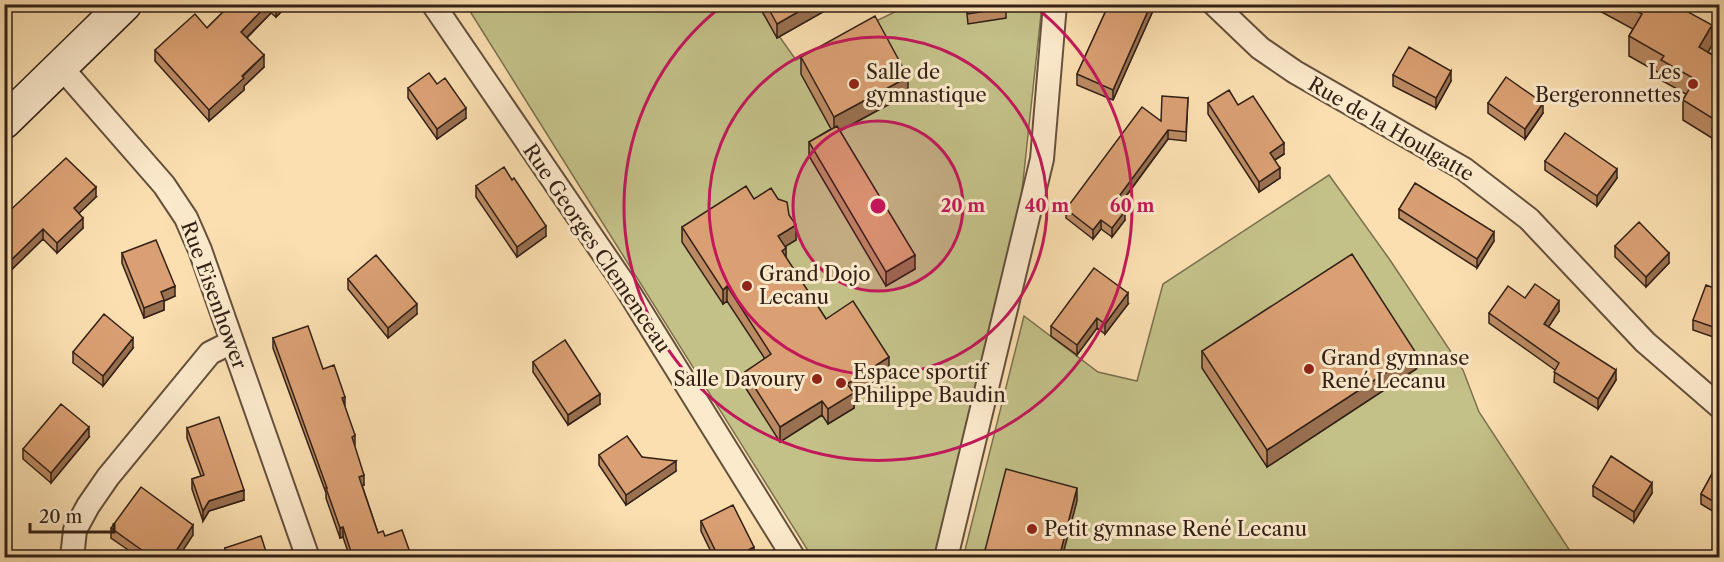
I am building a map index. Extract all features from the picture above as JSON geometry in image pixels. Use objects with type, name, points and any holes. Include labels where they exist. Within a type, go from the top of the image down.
[{"type":"main road","points":[[4,122],[125,4]]},
{"type":"street","name":"Rue Georges Clemenceau","points":[[432,4],[622,281],[794,558]]},
{"type":"street","points":[[946,558],[1042,159],[1055,4]]},
{"type":"street","name":"Rue de la Houlgatte","points":[[1214,4],[1260,48],[1295,72],[1464,169],[1520,212],[1645,342],[1719,407]]},
{"type":"street","name":"Rue Eisenhower","points":[[61,67],[164,185],[186,218],[200,250],[308,558]]},
{"type":"street","points":[[72,558],[75,530],[108,477],[210,353],[232,342]]},
{"type":"shaded area","name":"Espace sportif Philippe Baudin","points":[[466,5],[757,5],[796,60],[909,5],[1042,5],[1020,209],[938,557],[812,557]]},
{"type":"shaded area","name":"Espace sportif Philippe Baudin","points":[[1329,175],[1390,260],[1463,370],[1479,412],[1574,557],[963,558],[1024,316],[1098,372],[1137,381],[1163,284]]},
{"type":"building","points":[[231,4],[268,4],[241,32],[264,55],[242,76],[244,78],[209,110],[155,50],[195,14],[207,28]]},
{"type":"building","points":[[766,4],[812,4],[777,24]]},
{"type":"building","points":[[967,4],[1006,4],[1006,8],[968,14]]},
{"type":"building","points":[[1109,4],[1151,4],[1113,90],[1077,74]]},
{"type":"building","name":"Les Bergeronnettes","points":[[1624,4],[1678,4],[1677,6],[1712,25],[1699,47],[1719,59],[1719,133],[1712,129],[1717,121],[1683,100],[1695,79],[1661,60],[1664,56],[1629,36],[1642,14]]},
{"type":"building","name":"Salle de gymnastique","points":[[875,16],[908,77],[834,117],[801,57]]},
{"type":"building","points":[[1409,47],[1451,71],[1436,98],[1393,75]]},
{"type":"building","points":[[429,73],[437,84],[445,78],[466,108],[437,129],[408,88]]},
{"type":"building","points":[[1506,77],[1543,103],[1525,129],[1488,103]]},
{"type":"building","points":[[1229,90],[1238,105],[1253,96],[1284,143],[1270,153],[1280,168],[1259,182],[1208,103]]},
{"type":"building","points":[[1162,96],[1188,98],[1186,132],[1168,130],[1114,203],[1125,211],[1112,228],[1101,220],[1093,230],[1066,209],[1142,107],[1161,121]]},
{"type":"building","points":[[837,126],[915,255],[886,272],[809,142]]},
{"type":"building","points":[[1565,133],[1617,169],[1597,196],[1545,161]]},
{"type":"building","points":[[66,158],[96,187],[74,208],[83,218],[57,243],[43,229],[4,267],[4,216]]},
{"type":"building","points":[[504,167],[546,226],[517,247],[476,186]]},
{"type":"building","points":[[1415,183],[1494,232],[1477,259],[1399,209]]},
{"type":"building","points":[[746,186],[754,199],[771,188],[778,199],[787,202],[789,215],[796,225],[778,236],[786,248],[782,251],[826,319],[853,301],[889,357],[847,384],[854,393],[828,409],[822,401],[780,427],[745,372],[771,354],[727,286],[723,290],[682,227]]},
{"type":"building","points":[[1639,222],[1669,253],[1646,277],[1615,246]]},
{"type":"building","points":[[156,240],[175,286],[161,292],[164,300],[144,308],[122,253]]},
{"type":"building","name":"Grand gymnase René Lecanu","points":[[1352,254],[1416,353],[1267,450],[1202,351]]},
{"type":"building","points":[[376,255],[417,304],[388,328],[348,279]]},
{"type":"building","points":[[1094,268],[1128,293],[1105,324],[1097,318],[1077,345],[1051,326]]},
{"type":"building","points":[[1535,284],[1559,301],[1544,324],[1616,370],[1598,399],[1554,372],[1559,363],[1489,313],[1508,286],[1525,298]]},
{"type":"building","points":[[1706,285],[1719,290],[1719,329],[1693,320]]},
{"type":"building","points":[[104,314],[133,338],[103,376],[73,352]]},
{"type":"building","points":[[308,326],[323,369],[334,365],[345,397],[342,398],[355,435],[352,437],[364,475],[359,477],[378,533],[383,531],[385,536],[402,530],[412,558],[353,558],[343,527],[340,528],[273,338]]},
{"type":"building","points":[[565,340],[600,394],[568,415],[533,362]]},
{"type":"building","points":[[61,404],[89,427],[51,473],[23,449]]},
{"type":"building","points":[[219,417],[244,490],[209,501],[203,511],[192,479],[204,475],[187,428]]},
{"type":"building","points":[[627,436],[642,457],[676,461],[626,495],[599,455]]},
{"type":"building","points":[[1611,456],[1652,483],[1634,512],[1593,486]]},
{"type":"building","points":[[1719,461],[1719,505],[1701,494]]},
{"type":"building","name":"Petit gymnase René Lecanu","points":[[1006,469],[1077,488],[1059,558],[983,558]]},
{"type":"building","points":[[141,487],[193,525],[174,554],[175,558],[124,558],[143,551],[111,528]]},
{"type":"building","points":[[733,505],[754,547],[734,558],[719,558],[701,521]]},
{"type":"building","points":[[261,536],[268,558],[229,558],[225,548]]},
{"type":"place","name":"Salle de gymnastique","points":[[854,84]]},
{"type":"place","name":"Les Bergeronnettes","points":[[1693,84]]},
{"type":"place","name":"Grand Dojo Lecanu","points":[[747,286]]},
{"type":"place","name":"Grand gymnase René Lecanu","points":[[1309,369]]},
{"type":"place","name":"Salle Davoury","points":[[817,379]]},
{"type":"place","name":"Espace sportif Philippe Baudin","points":[[841,383]]},
{"type":"place","name":"Petit gymnase René Lecanu","points":[[1032,529]]}]
